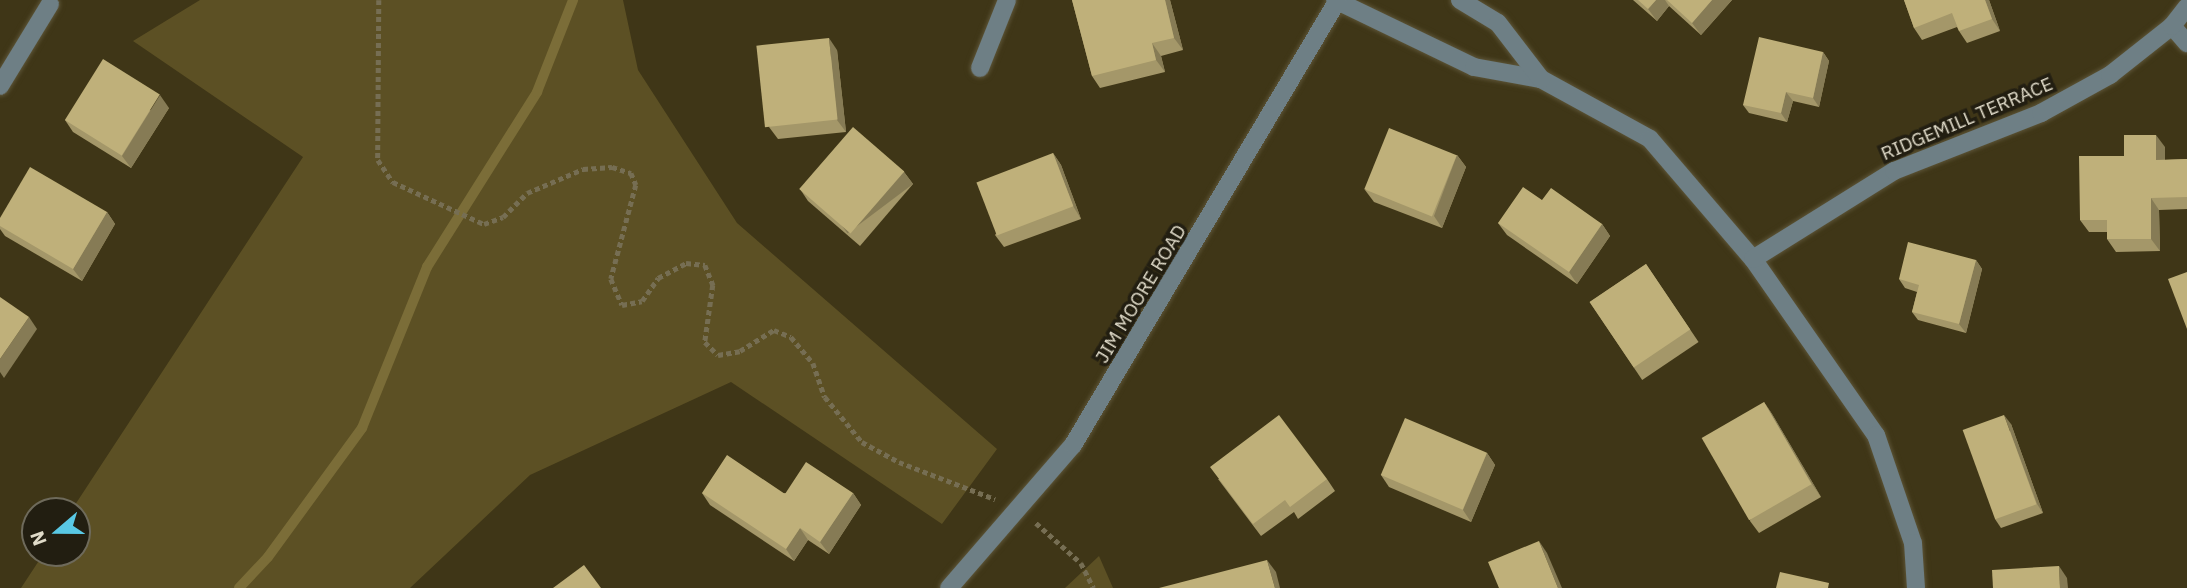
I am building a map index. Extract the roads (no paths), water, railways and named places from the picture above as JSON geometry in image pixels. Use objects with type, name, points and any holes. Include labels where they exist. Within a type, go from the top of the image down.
[{"type":"street","points":[[980,68],[1007,0]]},
{"type":"street","points":[[1460,0],[1498,23],[1541,79]]},
{"type":"street","points":[[1337,1],[1474,67],[1541,79],[1650,139],[1753,259],[1876,435],[1913,543],[1916,588]]},
{"type":"street","name":"JIM MOORE ROAD","points":[[949,588],[1073,445],[1337,1]]},
{"type":"street","points":[[0,86],[50,4]]},
{"type":"street","name":"RIDGEMILL TERRACE","points":[[1753,259],[1894,171],[2041,114],[2110,75],[2172,26],[2187,6]]},
{"type":"street","points":[[2172,26],[2187,43]]},
{"type":"waterway","points":[[239,588],[268,557],[362,428],[427,267],[537,92],[573,0]]}]
